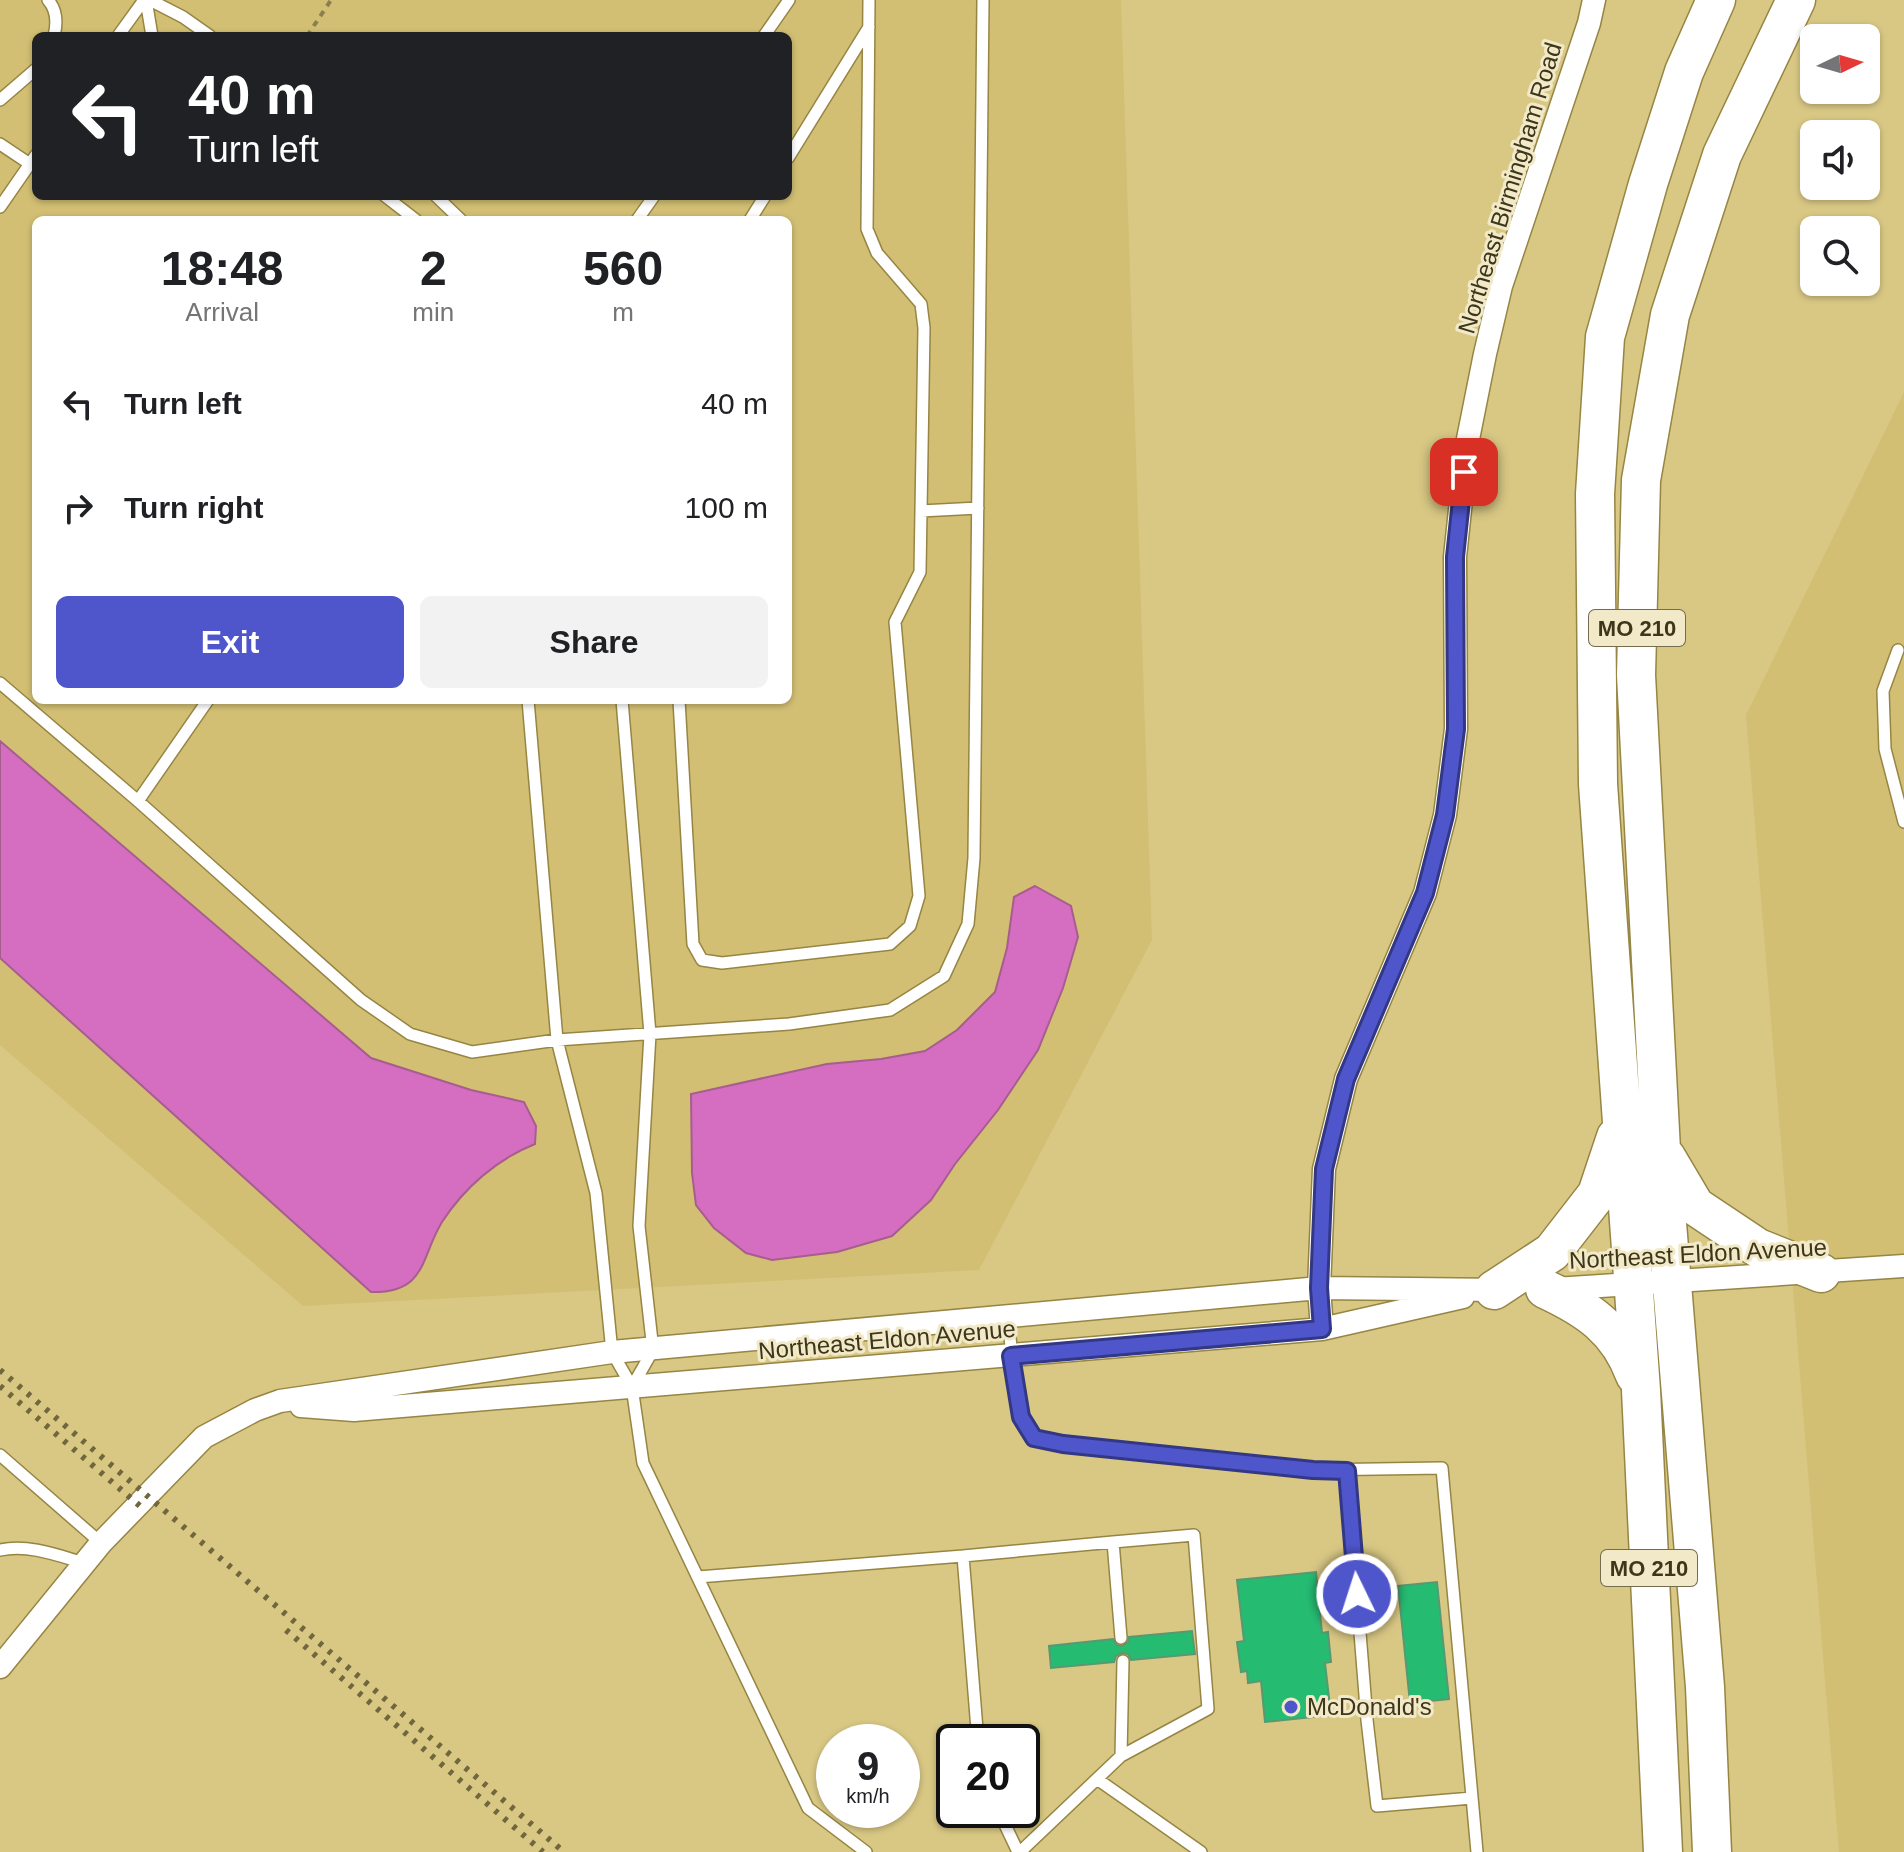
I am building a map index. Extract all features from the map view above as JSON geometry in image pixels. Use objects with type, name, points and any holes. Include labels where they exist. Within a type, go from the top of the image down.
[{"type":"highway","name":"MO 210","points":[[1712,1852],[1705,1687],[1652,1284],[1622,1119],[1598,784],[1595,494],[1605,337],[1648,184],[1684,72],[1716,0]]},
{"type":"highway","name":"MO 210","points":[[1663,1852],[1641,1390],[1661,1150],[1636,675],[1641,480],[1670,315],[1722,155],[1796,0]]},
{"type":"highway","points":[[1494,1290],[1552,1252],[1597,1194],[1622,1119]]},
{"type":"highway","points":[[1661,1150],[1695,1206],[1758,1248],[1821,1273]]},
{"type":"highway","points":[[1545,1289],[1580,1306],[1615,1338],[1627,1354],[1641,1390]]},
{"type":"street","name":"Northeast Birmingham Road","points":[[1322,1329],[1319,1288],[1324,1169],[1346,1079],[1425,893],[1445,815],[1456,729],[1455,557],[1467,444],[1485,354],[1501,286],[1594,0]]},
{"type":"street","name":"Northeast Eldon Avenue","points":[[0,1667],[101,1543],[204,1437],[255,1410],[280,1401],[612,1352],[1319,1288],[1545,1289],[1904,1266]]},
{"type":"street","name":"Northeast Eldon Avenue","points":[[280,1401],[304,1407],[354,1410],[1322,1329],[1494,1290]]},
{"type":"lane","points":[[48,0],[54,6],[55,32]]},
{"type":"lane","points":[[121,32],[147,0]]},
{"type":"lane","points":[[147,0],[151,32]]},
{"type":"lane","points":[[147,0],[183,17],[204,32]]},
{"type":"lane","points":[[767,32],[789,0]]},
{"type":"lane","points":[[679,704],[693,944],[702,960],[722,963],[890,944],[910,926],[919,896],[895,622],[920,572],[924,328],[921,304],[877,253],[867,229],[869,0]]},
{"type":"lane","points":[[0,683],[361,1000],[410,1034],[472,1052],[557,1040],[789,1024],[890,1010],[944,976],[968,924],[974,858],[983,0]]},
{"type":"lane","points":[[792,151],[869,26]]},
{"type":"lane","points":[[0,100],[32,72]]},
{"type":"lane","points":[[0,144],[32,159]]},
{"type":"lane","points":[[0,207],[32,160]]},
{"type":"lane","points":[[390,200],[411,216]]},
{"type":"lane","points":[[440,200],[457,216]]},
{"type":"lane","points":[[921,511],[978,508]]},
{"type":"lane","points":[[1898,650],[1883,691],[1885,749],[1904,822]]},
{"type":"lane","points":[[138,801],[205,704]]},
{"type":"lane","points":[[528,704],[557,1040],[596,1193],[612,1352],[632,1387],[643,1463],[808,1808],[866,1852]]},
{"type":"lane","points":[[622,704],[650,1034],[639,1226],[653,1350],[632,1387]]},
{"type":"lane","points":[[1007,1317],[1021,1417],[1034,1438],[1063,1444],[1297,1469],[1442,1468],[1477,1852]]},
{"type":"lane","points":[[0,1455],[101,1543]]},
{"type":"lane","points":[[1347,1471],[1365,1704],[1377,1806],[1472,1798]]},
{"type":"lane","points":[[698,1577],[1194,1535],[1208,1709],[1121,1756],[1019,1852],[1007,1828]]},
{"type":"lane","points":[[1113,1542],[1121,1638]]},
{"type":"lane","points":[[0,1550],[44,1551],[85,1563]]},
{"type":"lane","points":[[963,1556],[977,1724]]},
{"type":"lane","points":[[1121,1756],[1123,1661]]},
{"type":"lane","points":[[1097,1779],[1201,1852]]},
{"type":"path","points":[[310,32],[331,0]]},
{"type":"shaded area","points":[[0,0],[1121,0],[1152,940],[979,1270],[303,1306],[0,1045]]},
{"type":"shaded area","points":[[1904,392],[1904,1852],[1839,1852],[1746,715]]},
{"type":"shaded area","points":[[0,741],[371,1058],[471,1090],[524,1102],[536,1126],[535,1144],[495,1166],[460,1198],[442,1222],[419,1271],[403,1287],[371,1292],[0,958]]},
{"type":"shaded area","points":[[1035,886],[1071,906],[1078,937],[1063,988],[1038,1050],[931,1200],[892,1236],[837,1252],[772,1260],[746,1253],[714,1228],[696,1205],[692,1173],[691,1094],[827,1064],[925,1051],[957,1030],[995,992],[1007,948],[1014,897]]},
{"type":"building","points":[[1316,1572],[1322,1633],[1328,1632],[1331,1662],[1325,1663],[1331,1715],[1265,1722],[1261,1681],[1248,1683],[1247,1671],[1241,1672],[1237,1642],[1244,1641],[1237,1580]]},
{"type":"building","points":[[1437,1582],[1449,1699],[1410,1703],[1398,1586]]},
{"type":"building","points":[[1192,1631],[1195,1654],[1131,1660],[1128,1654],[1122,1653],[1116,1656],[1114,1662],[1051,1668],[1049,1646],[1113,1639],[1122,1646],[1129,1637]]},
{"type":"railway","points":[[0,1370],[564,1852]]},
{"type":"railway","points":[[0,1386],[140,1506]]},
{"type":"railway","points":[[286,1630],[543,1852]]},
{"type":"place","name":"McDonald's","points":[[1291,1707]]},
{"type":"route","points":[[1357,1594],[1347,1471],[1063,1444],[1034,1438],[1021,1417],[1011,1356],[1322,1329],[1319,1288],[1324,1169],[1346,1079],[1425,893],[1445,815],[1456,729],[1455,557],[1464,472]]}]
